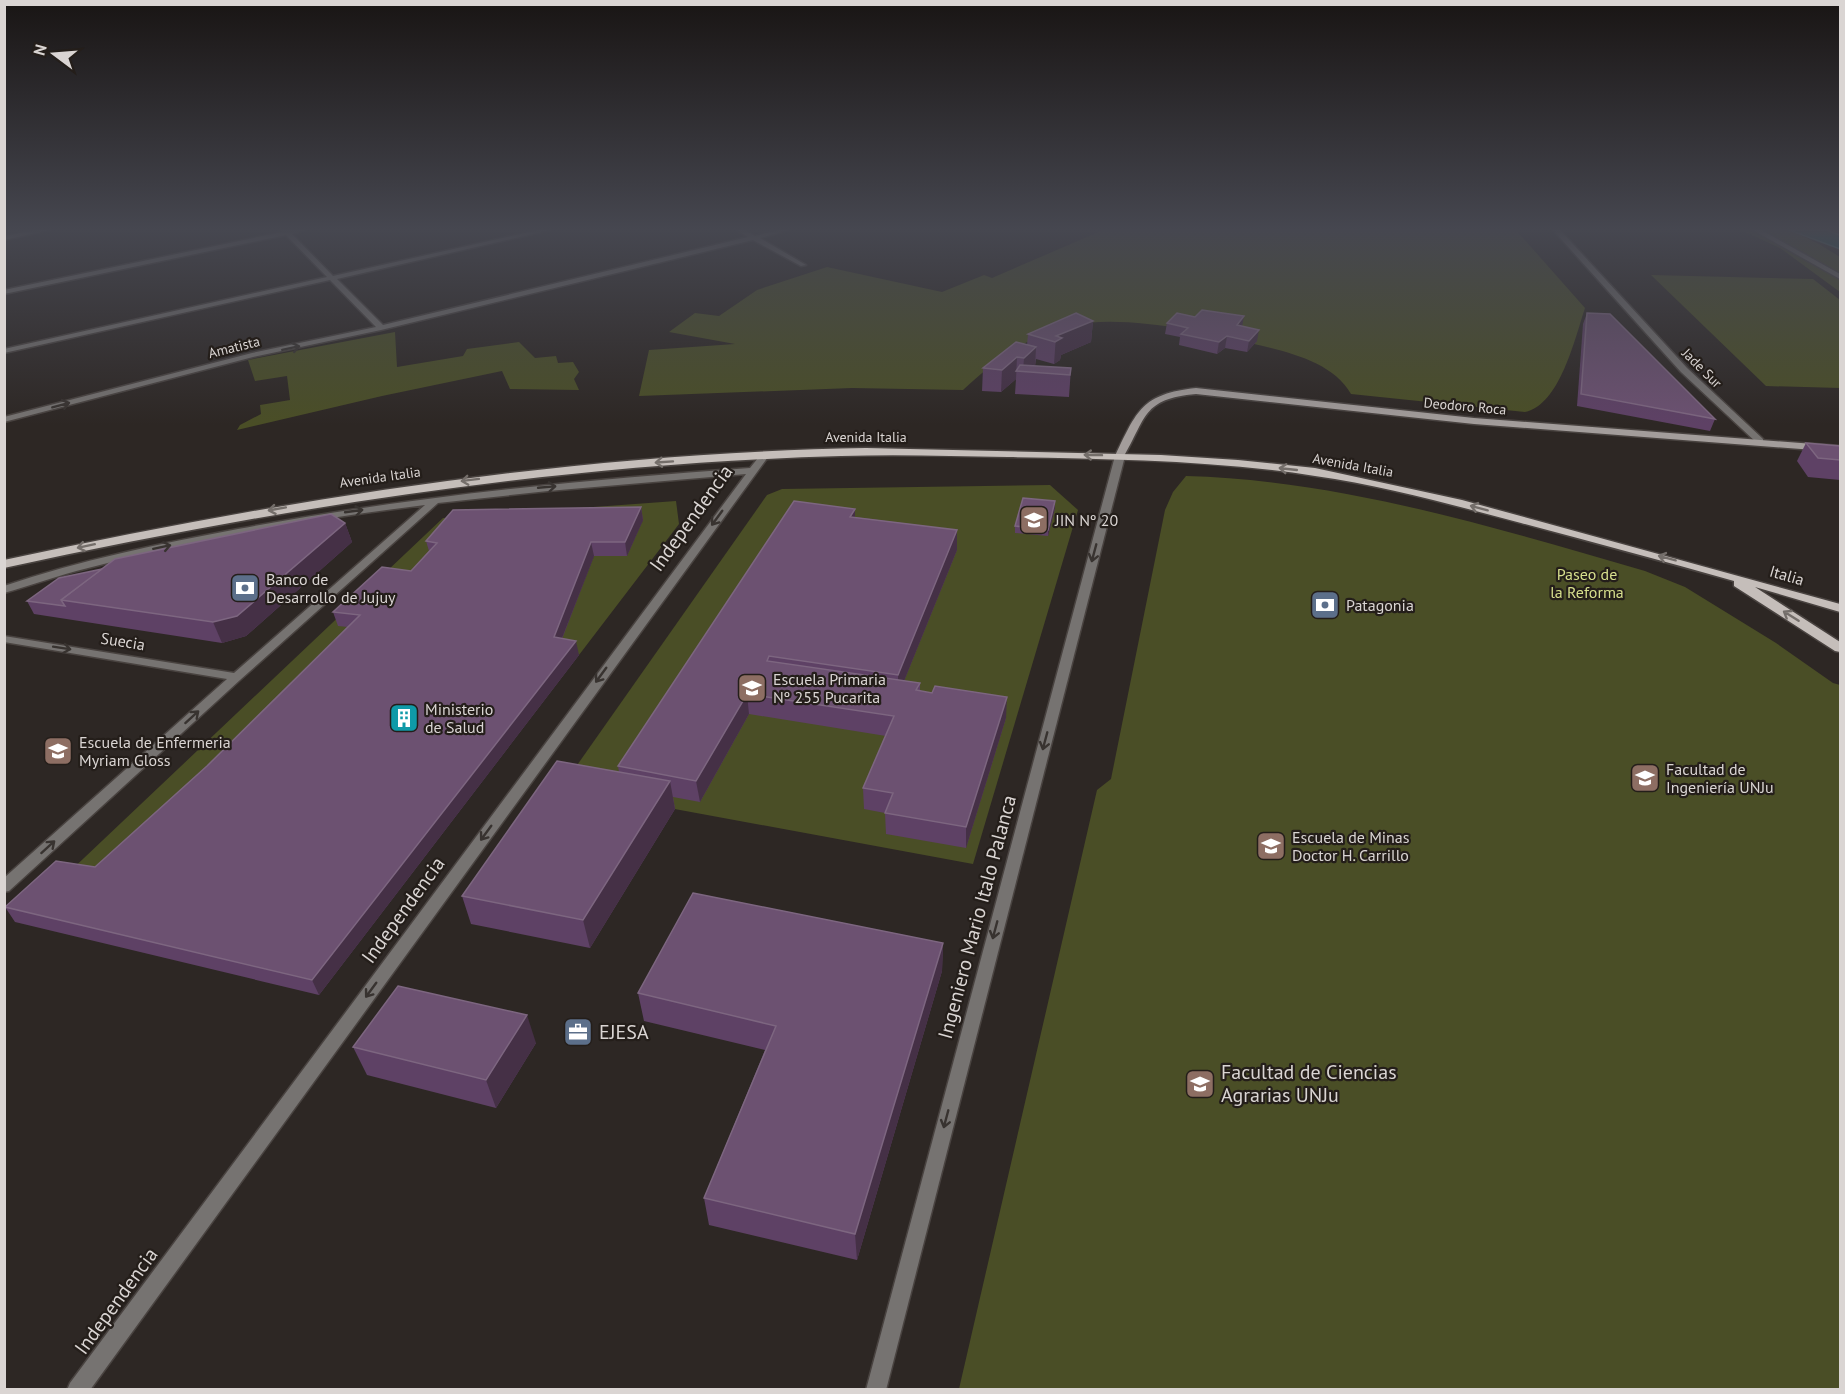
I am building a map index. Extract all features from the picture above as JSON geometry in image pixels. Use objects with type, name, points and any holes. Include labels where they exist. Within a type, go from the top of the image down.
[{"type":"main road","name":"Avenida Italia","points":[[4,564],[146,533],[332,499],[503,476],[765,455],[896,452],[1120,456],[1255,465],[1356,480],[1459,502],[1724,573]]},
{"type":"main road","name":"Italia","points":[[1724,573],[1840,608]]},
{"type":"main road","points":[[1724,573],[1840,648]]},
{"type":"street","points":[[4,351],[250,295]]},
{"type":"street","points":[[347,295],[381,328]]},
{"type":"street","name":"Amatista","points":[[4,420],[252,355],[381,328],[518,295]]},
{"type":"street","name":"Jade Sur","points":[[1614,295],[1660,346],[1760,441]]},
{"type":"street","name":"Deodoro Roca","points":[[1120,456],[1146,405],[1171,394],[1196,391],[1474,421],[1760,441],[1840,449]]},
{"type":"street","name":"Independencia","points":[[77,1389],[765,455]]},
{"type":"street","name":"Ingeniero Mario Italo Palanca","points":[[876,1389],[1120,456]]},
{"type":"street","name":"Avenida Italia","points":[[4,590],[49,573],[136,552],[339,513],[527,489],[751,471]]},
{"type":"street","points":[[4,887],[436,500]]},
{"type":"street","name":"Suecia","points":[[4,639],[236,677]]},
{"type":"green space","points":[[750,295],[1574,295],[1585,308],[1571,352],[1557,384],[1537,407],[1525,412],[1351,394],[1343,383],[1321,366],[1295,355],[1254,344],[1257,341],[1162,326],[1113,322],[1069,326],[1040,336],[999,360],[963,390],[852,388],[639,396],[649,350],[735,344],[669,332],[695,313],[719,316]]},
{"type":"green space","points":[[1672,295],[1834,295],[1840,300],[1840,388],[1766,386]]},
{"type":"green space","points":[[395,332],[397,367],[463,356],[467,349],[519,342],[535,358],[556,356],[558,363],[573,362],[579,372],[574,379],[579,390],[510,389],[502,371],[237,430],[240,425],[261,414],[260,405],[290,400],[287,376],[255,381],[248,360]]},
{"type":"green space","name":"Paseo de la Reforma","points":[[1186,476],[1244,479],[1360,496],[1475,523],[1645,571],[1685,587],[1776,643],[1833,683],[1840,685],[1840,1389],[959,1389],[1097,790],[1111,779],[1165,510],[1173,492]]},
{"type":"green space","points":[[1050,485],[1078,510],[973,864],[561,788],[767,495],[782,489]]},
{"type":"green space","points":[[676,501],[679,524],[579,655],[557,651],[594,556],[627,555],[643,520],[365,629],[104,882],[65,876],[443,518]]},
{"type":"building","points":[[1202,310],[1244,316],[1237,325],[1259,330],[1249,341],[1227,336],[1219,342],[1181,334],[1188,328],[1167,323],[1177,313],[1195,317]]},
{"type":"building","points":[[1076,313],[1093,321],[1056,336],[1062,338],[1055,342],[1028,334]]},
{"type":"building","points":[[1587,313],[1610,314],[1715,419],[1581,394]]},
{"type":"building","points":[[1016,342],[1036,347],[1024,358],[1017,357],[1002,370],[983,368]]},
{"type":"building","points":[[1020,365],[1071,368],[1070,375],[1016,371]]},
{"type":"building","points":[[1806,443],[1840,446],[1840,460],[1818,458]]},
{"type":"building","points":[[1023,498],[1055,501],[1048,530],[1015,526]]},
{"type":"building","name":"Escuela Primaria Nº 255 Pucarita","points":[[794,501],[855,509],[850,517],[957,530],[898,675],[769,656],[767,661],[920,683],[916,690],[932,693],[935,686],[1007,697],[966,827],[885,813],[893,793],[863,788],[894,716],[747,694],[696,781],[618,766]]},
{"type":"building","name":"Ministerio de Salud","points":[[641,507],[625,542],[591,542],[554,637],[576,641],[312,980],[5,907],[56,861],[95,867],[207,766],[360,615],[333,612],[382,567],[411,571],[437,543],[426,541],[453,510]]},
{"type":"building","points":[[331,514],[345,523],[237,616],[213,622],[61,600],[115,559]]},
{"type":"building","points":[[102,569],[61,600],[65,606],[27,601],[59,578]]},
{"type":"building","points":[[557,761],[670,781],[583,920],[462,896]]},
{"type":"building","name":"EJESA","points":[[693,893],[943,943],[855,1234],[704,1198],[776,1026],[638,993]]},
{"type":"building","points":[[398,986],[527,1015],[486,1080],[353,1047]]},
{"type":"place","name":"JIN Nº 20","points":[[1034,520]]},
{"type":"place","name":"Banco de Desarrollo de Jujuy","points":[[245,588]]},
{"type":"place","name":"Patagonia","points":[[1325,605]]},
{"type":"place","name":"Escuela Primaria Nº 255 Pucarita","points":[[752,688]]},
{"type":"place","name":"Ministerio de Salud","points":[[404,718]]},
{"type":"place","name":"Escuela de Enfermeria Myriam Gloss","points":[[58,751]]},
{"type":"place","name":"Facultad de Ingeniería UNJu","points":[[1645,778]]},
{"type":"place","name":"Escuela de Minas Doctor H. Carrillo","points":[[1271,846]]},
{"type":"place","name":"EJESA","points":[[578,1032]]},
{"type":"place","name":"Facultad de Ciencias Agrarias UNJu","points":[[1200,1084]]}]
